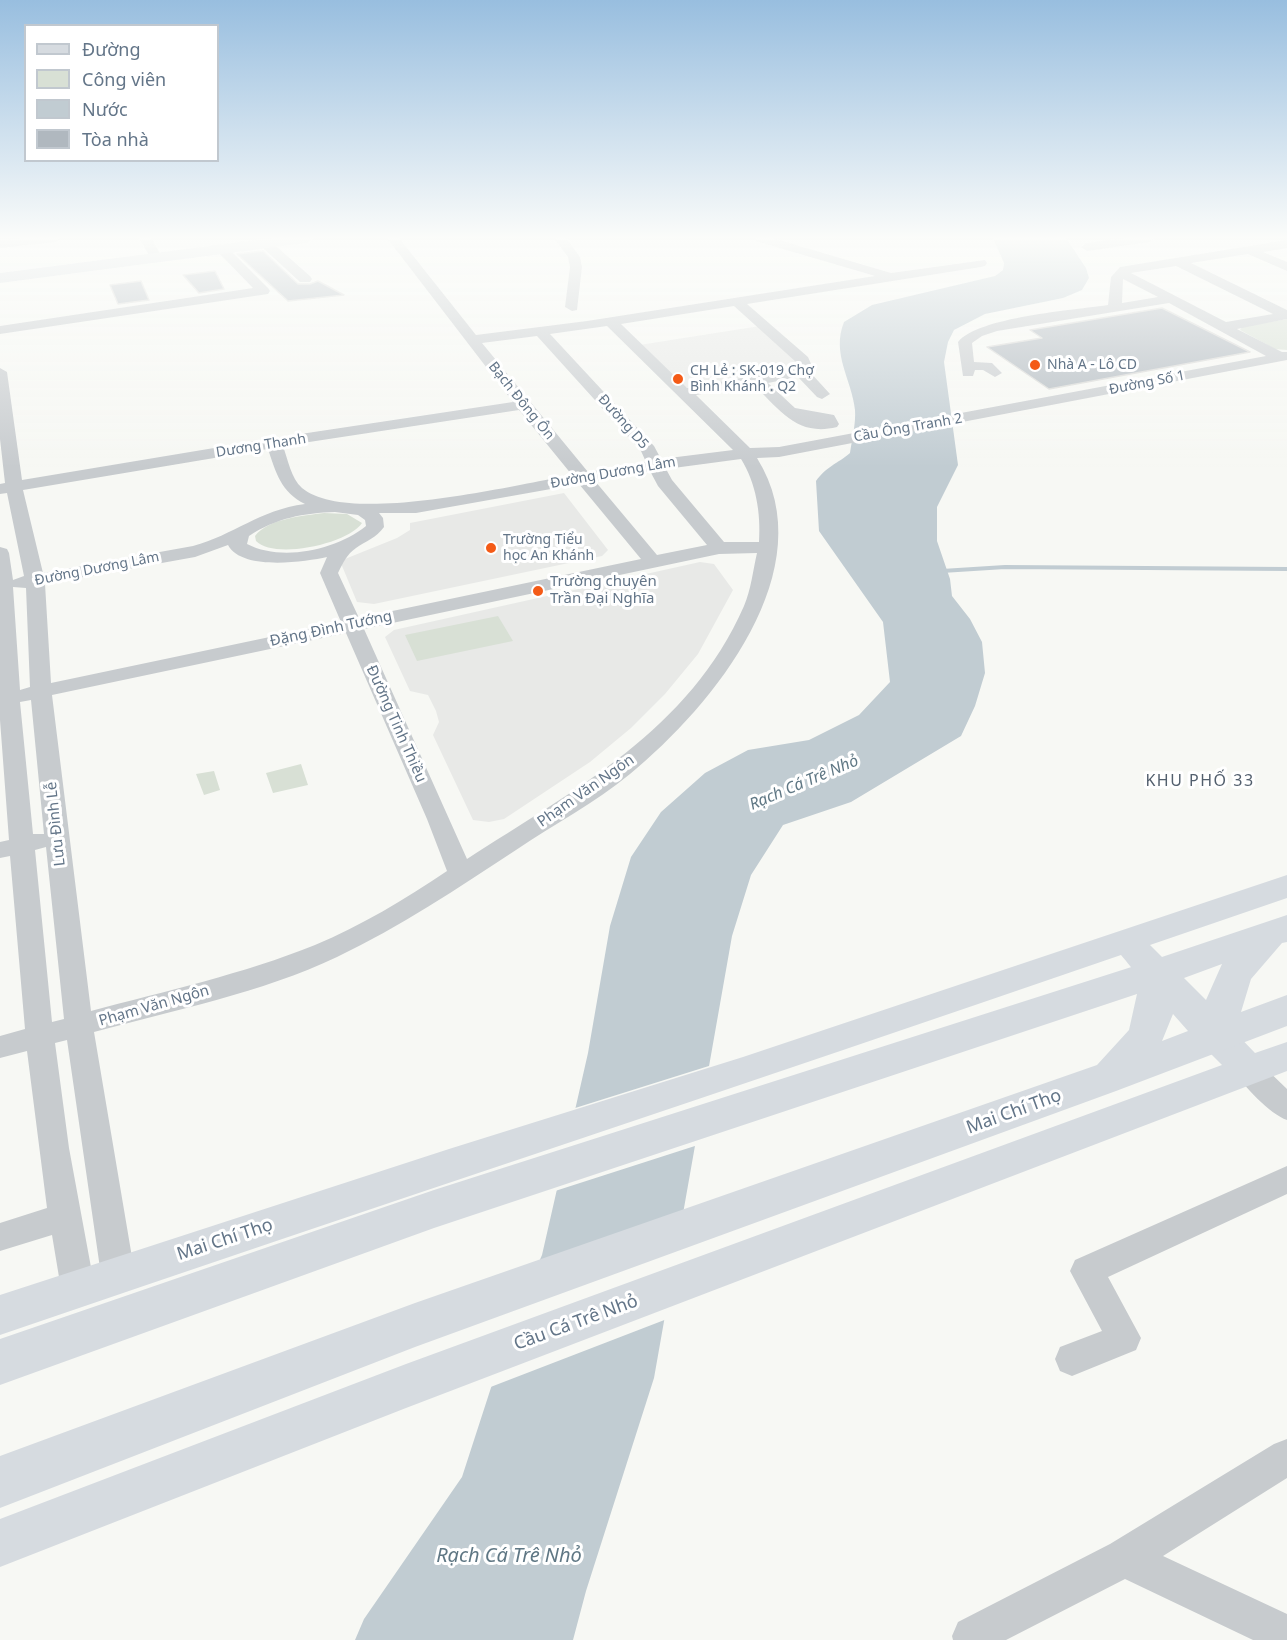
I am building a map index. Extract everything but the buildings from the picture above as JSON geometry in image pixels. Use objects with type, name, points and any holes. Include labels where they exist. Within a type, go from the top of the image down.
[{"type":"highway","points":[[0,1362],[434,1209],[746,1089],[1157,974],[1280,930]]},
{"type":"highway","points":[[1216,1037],[1225,994],[1234,973],[1251,953],[1280,930]]},
{"type":"highway","points":[[1157,974],[1216,1037]]},
{"type":"highway","points":[[1102,1080],[1130,1059],[1143,1043],[1153,1020],[1158,995],[1157,974]]},
{"type":"highway","name":"Mai Chí Thọ","points":[[0,1482],[415,1325],[1102,1080],[1287,1010]]},
{"type":"main road","points":[[746,1089],[1126,940],[1287,886]]},
{"type":"main road","points":[[1126,940],[1157,974]]},
{"type":"main road","points":[[1216,1037],[1249,1070],[1287,1056]]},
{"type":"main road","name":"Cầu Cá Trê Nhỏ","points":[[0,1543],[406,1386],[1249,1070]]},
{"type":"main road","name":"Mai Chí Thọ","points":[[0,1315],[449,1165],[746,1089]]},
{"type":"street","points":[[0,330],[104,315]]},
{"type":"street","name":"Bạch Đông Ôn","points":[[452,315],[523,405],[653,562]]},
{"type":"street","points":[[472,340],[653,315]]},
{"type":"street","points":[[683,393],[801,371],[806,366],[803,360],[750,315]]},
{"type":"street","points":[[995,373],[987,366],[968,369],[965,342],[977,333],[994,327],[1073,315]]},
{"type":"street","points":[[1201,315],[1284,357]]},
{"type":"street","points":[[1224,327],[1287,315]]},
{"type":"street","name":"Phạm Văn Ngôn","points":[[1,1046],[257,977],[326,951],[408,909],[564,810],[621,770],[661,735],[690,705],[730,652],[755,604],[768,547],[770,526],[760,476],[746,453],[610,321]]},
{"type":"street","name":"Đường D5","points":[[540,331],[647,447],[663,482],[719,548]]},
{"type":"street","name":"Đường Số 1","points":[[1006,410],[1284,357]]},
{"type":"street","points":[[801,371],[822,394]]},
{"type":"street","name":"Lưu Đình Lễ","points":[[0,372],[7,488],[35,580],[41,690],[71,970],[110,1235],[118,1275]]},
{"type":"street","points":[[757,380],[791,412]]},
{"type":"street","name":"Dương Thanh","points":[[7,488],[274,443],[523,405]]},
{"type":"street","name":"Cầu Ông Tranh 2","points":[[810,446],[1006,410]]},
{"type":"street","points":[[274,443],[290,488],[310,500],[336,507]]},
{"type":"street","name":"Đường Dương Lâm","points":[[3,586],[195,551],[213,546],[267,519],[292,511],[336,507],[416,508],[657,465],[746,453],[779,452],[810,446]]},
{"type":"street","points":[[267,519],[279,508],[290,488]]},
{"type":"street","points":[[290,556],[329,573],[337,556],[375,527],[375,522],[367,512],[355,508]]},
{"type":"street","name":"Đường Dương Lâm","points":[[358,540],[416,508]]},
{"type":"street","points":[[248,528],[238,537],[237,546],[243,551],[260,555]]},
{"type":"street","points":[[290,556],[329,551],[358,540]]},
{"type":"street","name":"Đặng Đình Tướng","points":[[9,698],[719,548],[768,547]]},
{"type":"street","name":"Đường Dương Lâm","points":[[195,551],[290,556]]},
{"type":"street","points":[[0,553],[9,698],[11,848],[41,1034],[63,1217],[78,1288]]},
{"type":"street","name":"Đường Tinh Thiều","points":[[329,573],[439,819],[461,875]]},
{"type":"street","points":[[11,848],[57,837]]},
{"type":"street","points":[[1249,1070],[1287,1108]]},
{"type":"street","points":[[1072,1359],[1124,1338],[1088,1271],[1287,1179]]},
{"type":"street","points":[[0,1237],[63,1217]]},
{"type":"street","points":[[972,1636],[1124,1558],[1287,1457]]},
{"type":"street","points":[[1124,1558],[1287,1635]]},
{"type":"shaded area","points":[[760,326],[800,362],[800,369],[688,388],[681,386],[639,345]]},
{"type":"shaded area","name":"Trường Tiểu học An Khánh","points":[[564,493],[608,550],[602,556],[374,604],[357,602],[340,561],[397,538],[410,530],[410,523]]},
{"type":"shaded area","points":[[700,562],[714,564],[733,590],[698,654],[665,694],[631,728],[590,762],[504,819],[489,822],[473,820],[433,735],[439,722],[436,711],[428,695],[410,691],[385,637],[394,630]]},
{"type":"green space","points":[[1287,319],[1287,350],[1275,349],[1240,330],[1242,327]]},
{"type":"green space","points":[[324,513],[347,514],[362,523],[354,531],[342,537],[311,547],[278,549],[265,547],[256,541],[255,536],[269,525],[297,517]]},
{"type":"green space","points":[[498,616],[513,641],[417,661],[405,635]]},
{"type":"green space","points":[[301,764],[308,785],[273,793],[266,773]]},
{"type":"green space","points":[[214,771],[220,790],[204,795],[196,774]]},
{"type":"water","name":"Rạch Cá Trê Nhỏ","points":[[856,315],[984,315],[954,330],[948,342],[944,362],[958,465],[937,507],[937,541],[950,579],[952,596],[970,619],[982,642],[985,673],[975,706],[961,736],[851,802],[783,825],[751,875],[732,936],[654,1378],[586,1591],[573,1640],[355,1640],[364,1619],[462,1477],[512,1323],[542,1255],[588,1053],[610,926],[631,857],[661,812],[705,773],[748,750],[809,740],[859,715],[890,682],[883,622],[819,531],[816,481],[828,468],[850,453],[854,426],[853,399],[841,356],[840,345],[844,322]]},
{"type":"pier","points":[[712,1065],[698,1145],[552,1192],[572,1109]]},
{"type":"pier","points":[[686,1213],[667,1319],[488,1388],[509,1322],[534,1266]]},
{"type":"waterway","points":[[942,571],[1005,567],[1287,569]]},
{"type":"place","name":"Nhà A - Lô CD","points":[[1035,365]]},
{"type":"place","name":"CH Lẻ : SK-019 Chợ Bình Khánh . Q2","points":[[678,379]]},
{"type":"place","name":"Trường Tiểu học An Khánh","points":[[491,548]]},
{"type":"place","name":"Trường chuyên Trần Đại Nghĩa","points":[[538,591]]},
{"type":"district","name":"KHU PHỐ 33","points":[[1200,781]]}]
